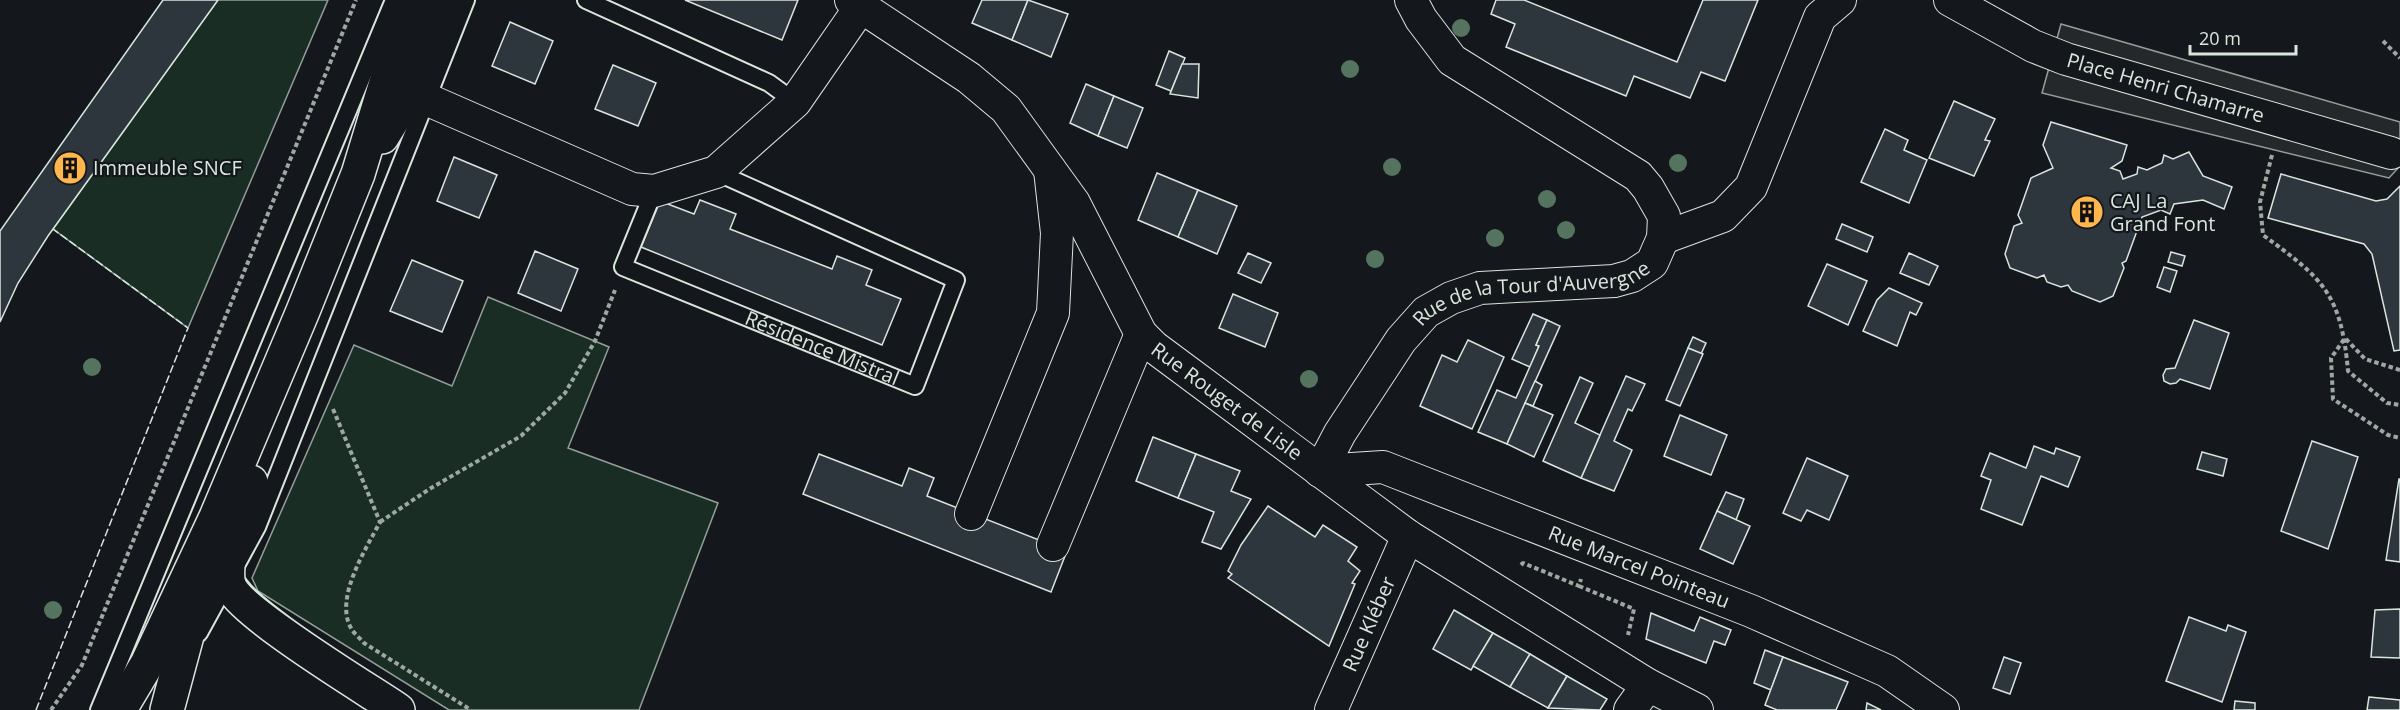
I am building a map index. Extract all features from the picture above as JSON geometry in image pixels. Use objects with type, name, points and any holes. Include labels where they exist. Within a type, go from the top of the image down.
[{"type":"main road","points":[[110,709],[147,664],[168,615],[216,518],[358,174],[404,27],[415,0]]},
{"type":"main road","points":[[358,174],[418,95],[449,0]]},
{"type":"main road","points":[[303,311],[228,559],[228,583],[239,600],[280,633],[398,710]]},
{"type":"main road","points":[[167,710],[195,612],[216,518]]},
{"type":"main road","points":[[110,709],[137,705],[156,710]]},
{"type":"street","name":"Rue de la Tour d'Auvergne","points":[[1320,471],[1340,433],[1401,340],[1426,312],[1451,298],[1480,288],[1614,281],[1632,276],[1652,263],[1664,238],[1664,216],[1638,176],[1452,60],[1420,20],[1411,0]]},
{"type":"street","points":[[1664,238],[1723,216],[1751,187],[1820,17],[1840,0]]},
{"type":"street","name":"Place Henri Chamarre","points":[[1950,0],[2033,46],[2066,59],[2391,153]]},
{"type":"street","points":[[418,95],[632,189],[654,191],[716,172],[795,102],[856,3]]},
{"type":"street","name":"Rue Rouget de Lisle","points":[[856,3],[969,78],[1006,109],[1050,166],[1074,203],[1141,334],[1154,347],[1408,536],[1500,596],[1621,668],[1639,698],[1697,710]]},
{"type":"street","points":[[971,513],[1053,313],[1057,233],[1050,166]]},
{"type":"street","points":[[1053,545],[1141,334]]},
{"type":"street","name":"Rue Marcel Pointeau","points":[[1320,471],[1383,467],[1751,611],[1887,671],[1942,710]]},
{"type":"street","name":"Rue Kléber","points":[[1331,710],[1408,536]]},
{"type":"lane","points":[[110,709],[394,0]]},
{"type":"lane","points":[[176,673],[228,583],[257,526],[319,372],[418,95],[466,0]]},
{"type":"lane","points":[[586,0],[769,83],[795,102]]},
{"type":"lane","name":"Résidence Mistral","points":[[623,267],[915,386],[956,280],[716,172]]},
{"type":"lane","points":[[623,267],[654,191]]},
{"type":"path","points":[[51,710],[82,665],[356,0]]},
{"type":"path","points":[[2383,41],[2400,58]]},
{"type":"path","points":[[2281,122],[2260,202],[2263,235],[2306,266],[2331,296],[2345,338],[2348,371],[2387,403],[2400,405]]},
{"type":"path","points":[[471,710],[364,643],[350,627],[346,604],[351,578],[380,522],[430,488],[521,436],[565,393],[595,341],[623,267]]},
{"type":"path","points":[[2345,338],[2365,359],[2400,370]]},
{"type":"path","points":[[2345,338],[2331,358],[2333,399],[2388,435],[2400,438]]},
{"type":"path","points":[[319,372],[380,522]]},
{"type":"path","points":[[1579,586],[1590,548]]},
{"type":"path","points":[[1500,596],[1523,562],[1634,609],[1621,668]]},
{"type":"green space","points":[[218,0],[328,0],[188,328],[53,229]]},
{"type":"green space","points":[[488,297],[609,347],[568,448],[718,503],[639,710],[449,710],[258,591],[252,578],[354,345],[452,386]]},
{"type":"shaded area","points":[[2061,24],[2400,122],[2400,166],[2389,178],[2042,93]]},
{"type":"building","name":"Immeuble SNCF","points":[[163,0],[218,0],[48,236],[18,283],[0,322],[0,231]]},
{"type":"building","points":[[685,0],[798,0],[782,40]]},
{"type":"building","points":[[982,0],[1028,0],[1012,40],[972,23]]},
{"type":"building","points":[[1028,0],[1068,14],[1051,57],[1012,40]]},
{"type":"building","points":[[1496,0],[1524,0],[1677,62],[1703,0],[1758,0],[1725,81],[1701,72],[1690,98],[1634,76],[1626,96],[1506,47],[1515,24],[1491,14]]},
{"type":"building","points":[[510,22],[553,41],[535,84],[492,66]]},
{"type":"building","points":[[1169,51],[1185,58],[1171,91],[1156,85]]},
{"type":"building","points":[[1182,64],[1199,64],[1198,98],[1170,94]]},
{"type":"building","points":[[613,65],[656,83],[638,126],[595,109]]},
{"type":"building","points":[[1086,84],[1114,96],[1098,136],[1070,123]]},
{"type":"building","points":[[1114,96],[1143,108],[1127,148],[1098,136]]},
{"type":"building","points":[[1954,101],[1995,119],[1985,140],[1990,141],[1974,176],[1929,158]]},
{"type":"building","name":"CAJ La Grand Font","points":[[2051,122],[2127,145],[2122,161],[2111,168],[2120,171],[2123,179],[2137,174],[2138,167],[2147,170],[2162,163],[2164,155],[2173,159],[2189,152],[2203,176],[2232,187],[2224,209],[2203,200],[2174,204],[2170,214],[2161,210],[2142,217],[2126,261],[2122,263],[2124,268],[2113,296],[2100,302],[2072,291],[2068,285],[2061,287],[2047,282],[2044,275],[2037,278],[2010,268],[2005,254],[2014,226],[2022,223],[2018,215],[2031,178],[2053,168],[2043,145]]},
{"type":"building","points":[[1885,129],[1908,140],[1904,150],[1927,160],[1909,203],[1861,182]]},
{"type":"building","points":[[454,157],[497,175],[479,218],[437,201]]},
{"type":"building","points":[[1157,173],[1198,190],[1178,237],[1138,220]]},
{"type":"building","points":[[2281,174],[2376,201],[2387,199],[2400,186],[2400,350],[2394,351],[2372,254],[2364,244],[2268,218]]},
{"type":"building","points":[[1198,190],[1237,206],[1217,254],[1178,237]]},
{"type":"building","points":[[700,200],[736,214],[730,229],[832,269],[837,256],[872,270],[866,285],[901,299],[882,345],[641,247],[660,201],[694,214]]},
{"type":"building","points":[[1842,224],[1873,237],[1867,252],[1836,239]]},
{"type":"building","points":[[535,251],[578,269],[561,311],[518,293]]},
{"type":"building","points":[[2171,252],[2185,256],[2182,266],[2168,262]]},
{"type":"building","points":[[1248,253],[1271,263],[1261,283],[1238,273]]},
{"type":"building","points":[[1909,253],[1938,266],[1929,285],[1900,273]]},
{"type":"building","points":[[412,260],[463,281],[442,332],[390,311]]},
{"type":"building","points":[[1827,264],[1867,281],[1848,325],[1808,306]]},
{"type":"building","points":[[2164,267],[2177,271],[2170,292],[2157,287]]},
{"type":"building","points":[[1889,288],[1922,303],[1916,315],[1910,312],[1897,346],[1863,331],[1877,300]]},
{"type":"building","points":[[1233,294],[1278,313],[1265,347],[1219,328]]},
{"type":"building","points":[[1533,314],[1547,320],[1536,345],[1539,346],[1530,367],[1512,359]]},
{"type":"building","points":[[1547,320],[1560,326],[1507,444],[1478,432],[1497,390],[1516,398],[1539,346],[1536,345]]},
{"type":"building","points":[[2194,320],[2229,333],[2210,389],[2180,379],[2170,384],[2164,381],[2163,375],[2166,369],[2175,368]]},
{"type":"building","points":[[1693,337],[1706,343],[1701,354],[1688,348]]},
{"type":"building","points":[[1468,340],[1504,357],[1472,429],[1420,406],[1442,355],[1457,362]]},
{"type":"building","points":[[1688,348],[1703,354],[1680,406],[1666,400]]},
{"type":"building","points":[[1626,376],[1645,384],[1632,411],[1628,409],[1614,441],[1632,450],[1614,491],[1581,478]]},
{"type":"building","points":[[1580,377],[1593,383],[1575,423],[1600,435],[1581,478],[1543,461]]},
{"type":"building","points":[[1535,381],[1542,385],[1533,406],[1525,403]]},
{"type":"building","points":[[1525,403],[1553,415],[1534,457],[1507,444]]},
{"type":"building","points":[[1680,415],[1727,435],[1711,475],[1664,456]]},
{"type":"building","points":[[1153,437],[1196,454],[1178,498],[1136,481]]},
{"type":"building","points":[[2312,441],[2358,457],[2328,549],[2281,531]]},
{"type":"building","points":[[2034,446],[2054,454],[2056,448],[2080,457],[2068,487],[2041,476],[2022,525],[1981,509],[1991,480],[1981,476],[1990,453],[2026,468]]},
{"type":"building","points":[[2202,452],[2227,459],[2223,476],[2197,469]]},
{"type":"building","points":[[819,454],[902,486],[909,468],[934,478],[927,496],[1067,551],[1051,592],[803,494]]},
{"type":"building","points":[[1196,454],[1240,471],[1231,491],[1251,499],[1221,549],[1202,542],[1214,512],[1178,498]]},
{"type":"building","points":[[1807,458],[1848,476],[1829,520],[1807,510],[1801,521],[1783,513]]},
{"type":"building","points":[[2400,479],[2400,562],[2386,560]]},
{"type":"building","points":[[1726,492],[1744,499],[1736,520],[1717,511]]},
{"type":"building","points":[[1268,506],[1315,537],[1323,525],[1357,547],[1348,561],[1360,571],[1352,583],[1355,584],[1329,646],[1228,578],[1232,574],[1228,571],[1241,545]]},
{"type":"building","points":[[1717,511],[1750,526],[1733,564],[1700,549]]},
{"type":"building","points":[[2400,609],[2400,658],[2371,657],[2375,610]]},
{"type":"building","points":[[1454,610],[1493,633],[1471,670],[1433,649]]},
{"type":"building","points":[[1651,613],[1694,631],[1700,617],[1731,630],[1725,645],[1714,641],[1706,663],[1646,639]]},
{"type":"building","points":[[2189,617],[2226,631],[2228,625],[2246,632],[2222,702],[2166,681]]},
{"type":"building","points":[[1493,633],[1530,654],[1510,687],[1473,666]]},
{"type":"building","points":[[1765,650],[1783,657],[1771,690],[1754,683]]},
{"type":"building","points":[[1530,654],[1567,676],[1548,708],[1510,687]]},
{"type":"building","points":[[1783,657],[1848,682],[1836,710],[1777,710],[1765,705]]},
{"type":"building","points":[[2004,657],[2021,663],[2010,694],[1993,688]]},
{"type":"building","points":[[1567,676],[1607,699],[1600,710],[1548,708]]},
{"type":"building","points":[[2369,697],[2400,700],[2400,710],[2367,710]]},
{"type":"building","points":[[2235,701],[2255,703],[2255,710],[2234,710]]},
{"type":"building","points":[[1867,703],[1881,710],[1866,710]]},
{"type":"fence","points":[[36,710],[188,328],[53,229]]},
{"type":"place","name":"Immeuble SNCF","points":[[70,168]]},
{"type":"place","name":"CAJ La Grand Font","points":[[2087,212]]}]
